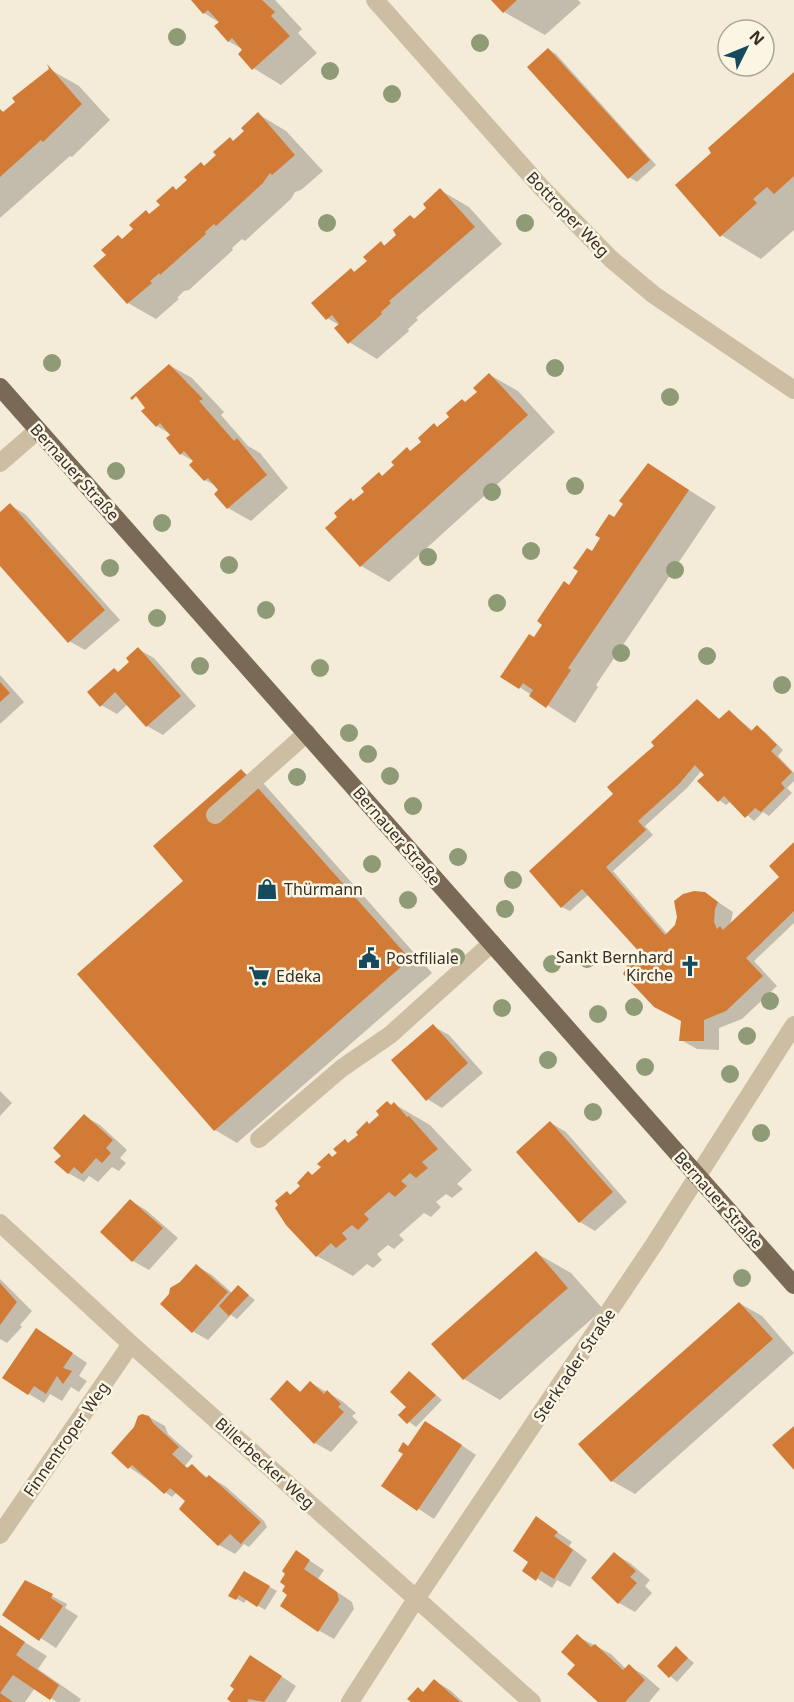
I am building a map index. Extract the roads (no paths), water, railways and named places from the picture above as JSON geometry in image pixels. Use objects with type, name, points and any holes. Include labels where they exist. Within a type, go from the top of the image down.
[{"type":"main road","name":"Bernauer Straße","points":[[0,387],[794,1285]]},
{"type":"street","name":"Bottroper Weg","points":[[375,0],[575,224],[611,259],[654,295],[794,390]]},
{"type":"street","points":[[0,463],[38,430]]},
{"type":"street","points":[[215,815],[307,733]]},
{"type":"street","points":[[259,1139],[342,1068],[390,1035],[492,943]]},
{"type":"street","name":"Sterkrader Straße","points":[[350,1702],[416,1599],[646,1256],[794,1025]]},
{"type":"street","name":"Billerbecker Weg","points":[[0,1222],[132,1344],[532,1702]]},
{"type":"street","name":"Finnentroper Weg","points":[[0,1535],[132,1344]]},
{"type":"place","name":"Thürmann","points":[[267,889]]},
{"type":"place","name":"Postfiliale","points":[[369,958]]},
{"type":"place","name":"Sankt Bernhard Kirche","points":[[690,966]]},
{"type":"place","name":"Edeka","points":[[259,976]]}]
